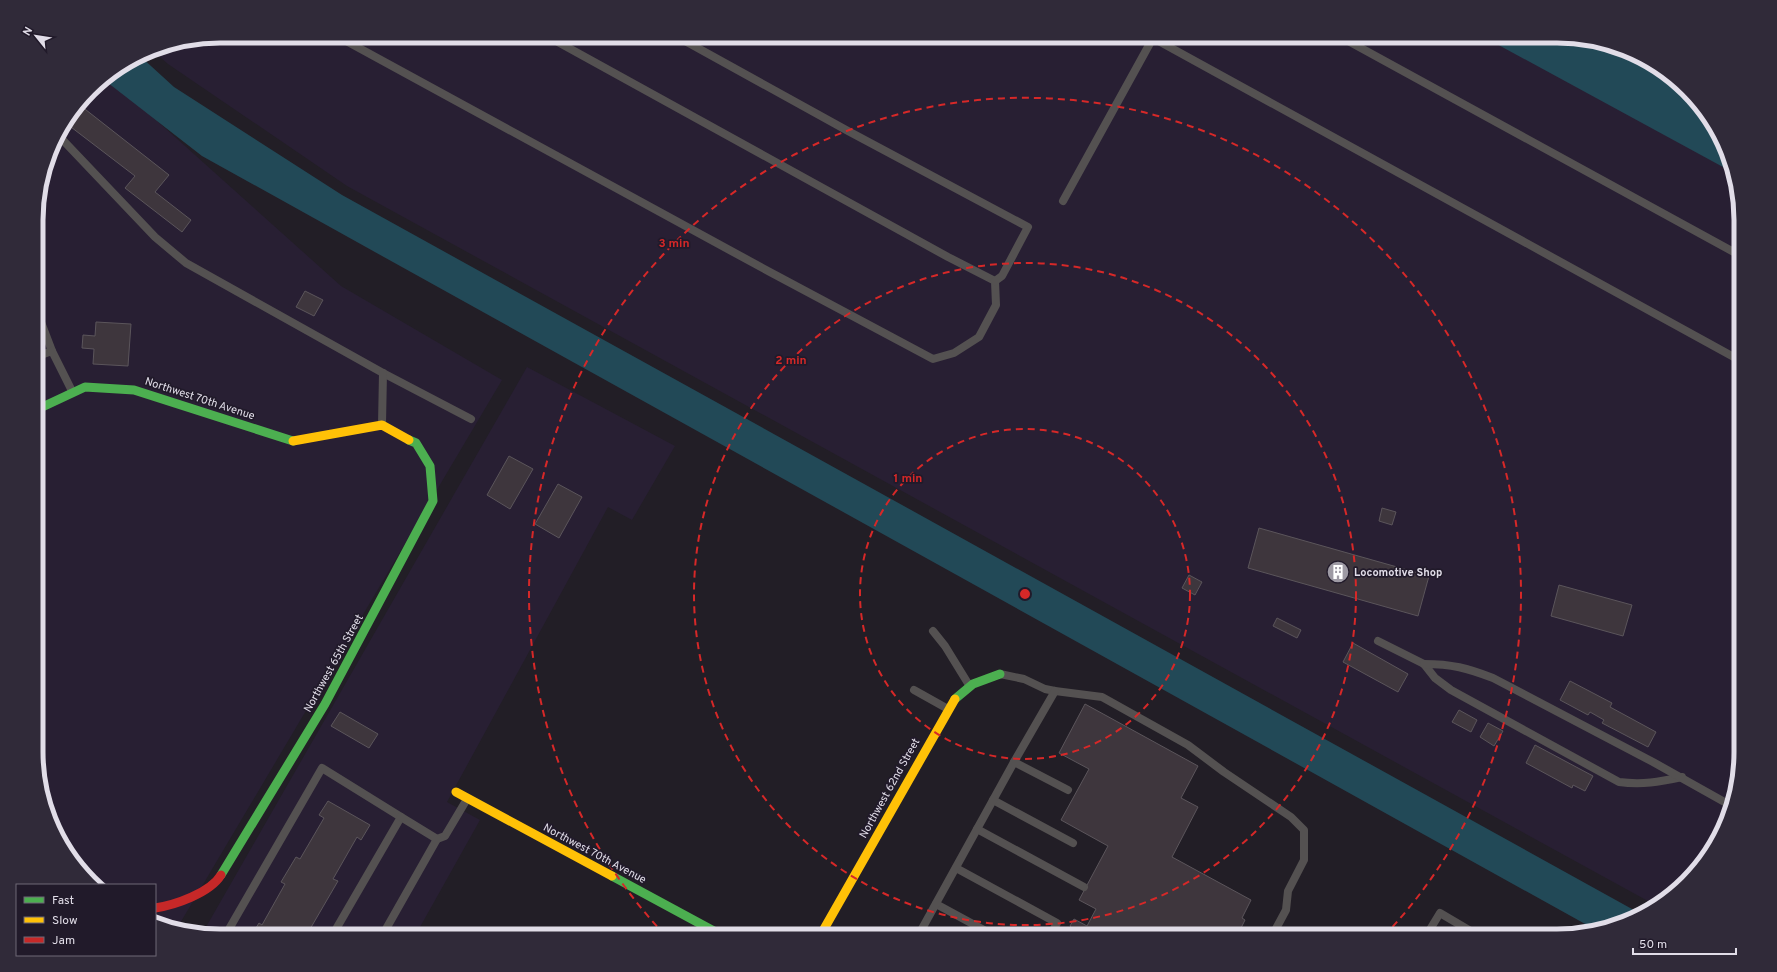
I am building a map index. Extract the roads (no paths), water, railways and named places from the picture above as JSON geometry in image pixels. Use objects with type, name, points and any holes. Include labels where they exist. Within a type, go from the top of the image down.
[{"type":"street","name":"Northwest 70th Avenue","points":[[43,407],[86,387],[134,390],[292,440],[382,425]]},
{"type":"street","name":"Northwest 65th Street","points":[[156,908],[168,907],[196,896],[217,882],[324,704],[433,501],[430,466],[416,443],[382,425]]},
{"type":"street","name":"Northwest 62nd Street","points":[[824,929],[948,709],[960,692],[969,685],[981,679],[1000,674]]},
{"type":"street","name":"Northwest 70th Avenue","points":[[456,792],[710,929]]},
{"type":"lane","points":[[350,43],[746,259],[934,358],[954,353],[979,337],[996,305],[995,281]]},
{"type":"lane","points":[[559,43],[948,257],[995,281]]},
{"type":"lane","points":[[689,43],[848,132],[1028,227],[1002,276],[995,281]]},
{"type":"lane","points":[[1063,200],[1150,43]]},
{"type":"lane","points":[[1164,43],[1734,357]]},
{"type":"lane","points":[[1352,43],[1734,252]]},
{"type":"lane","points":[[62,140],[154,237],[186,263],[383,373],[471,419]]},
{"type":"lane","points":[[43,327],[52,351],[73,393]]},
{"type":"lane","points":[[43,354],[52,351]]},
{"type":"lane","points":[[382,425],[383,373]]},
{"type":"lane","points":[[933,631],[945,646],[969,685]]},
{"type":"lane","points":[[1378,641],[1424,664],[1435,678],[1451,690],[1619,782],[1637,784],[1655,783],[1682,778]]},
{"type":"lane","points":[[1424,664],[1446,664],[1467,668],[1493,678],[1727,803]]},
{"type":"lane","points":[[1000,674],[1024,678],[1045,689],[1102,697],[1188,745],[1224,772],[1291,817],[1304,830],[1304,860],[1288,891],[1286,910],[1276,929]]},
{"type":"lane","points":[[914,690],[948,709]]},
{"type":"lane","points":[[922,929],[1055,691]]},
{"type":"lane","points":[[1014,762],[1068,790]]},
{"type":"lane","points":[[229,929],[322,768],[437,839]]},
{"type":"lane","points":[[386,929],[437,839],[445,836],[467,798]]},
{"type":"lane","points":[[993,800],[1073,843]]},
{"type":"lane","points":[[336,929],[401,817]]},
{"type":"lane","points":[[977,829],[1084,887]]},
{"type":"lane","points":[[956,868],[1057,923],[1054,929]]},
{"type":"lane","points":[[936,904],[982,929]]},
{"type":"lane","points":[[1430,929],[1440,913],[1467,929]]},
{"type":"water","points":[[1495,43],[1568,43],[1603,49],[1635,61],[1665,80],[1690,103],[1716,142],[1727,169]]},
{"type":"water","points":[[144,60],[174,87],[342,195],[1635,911],[1614,920],[1589,926],[202,156],[108,83]]},
{"type":"place","name":"Locomotive Shop","points":[[1338,572]]}]
